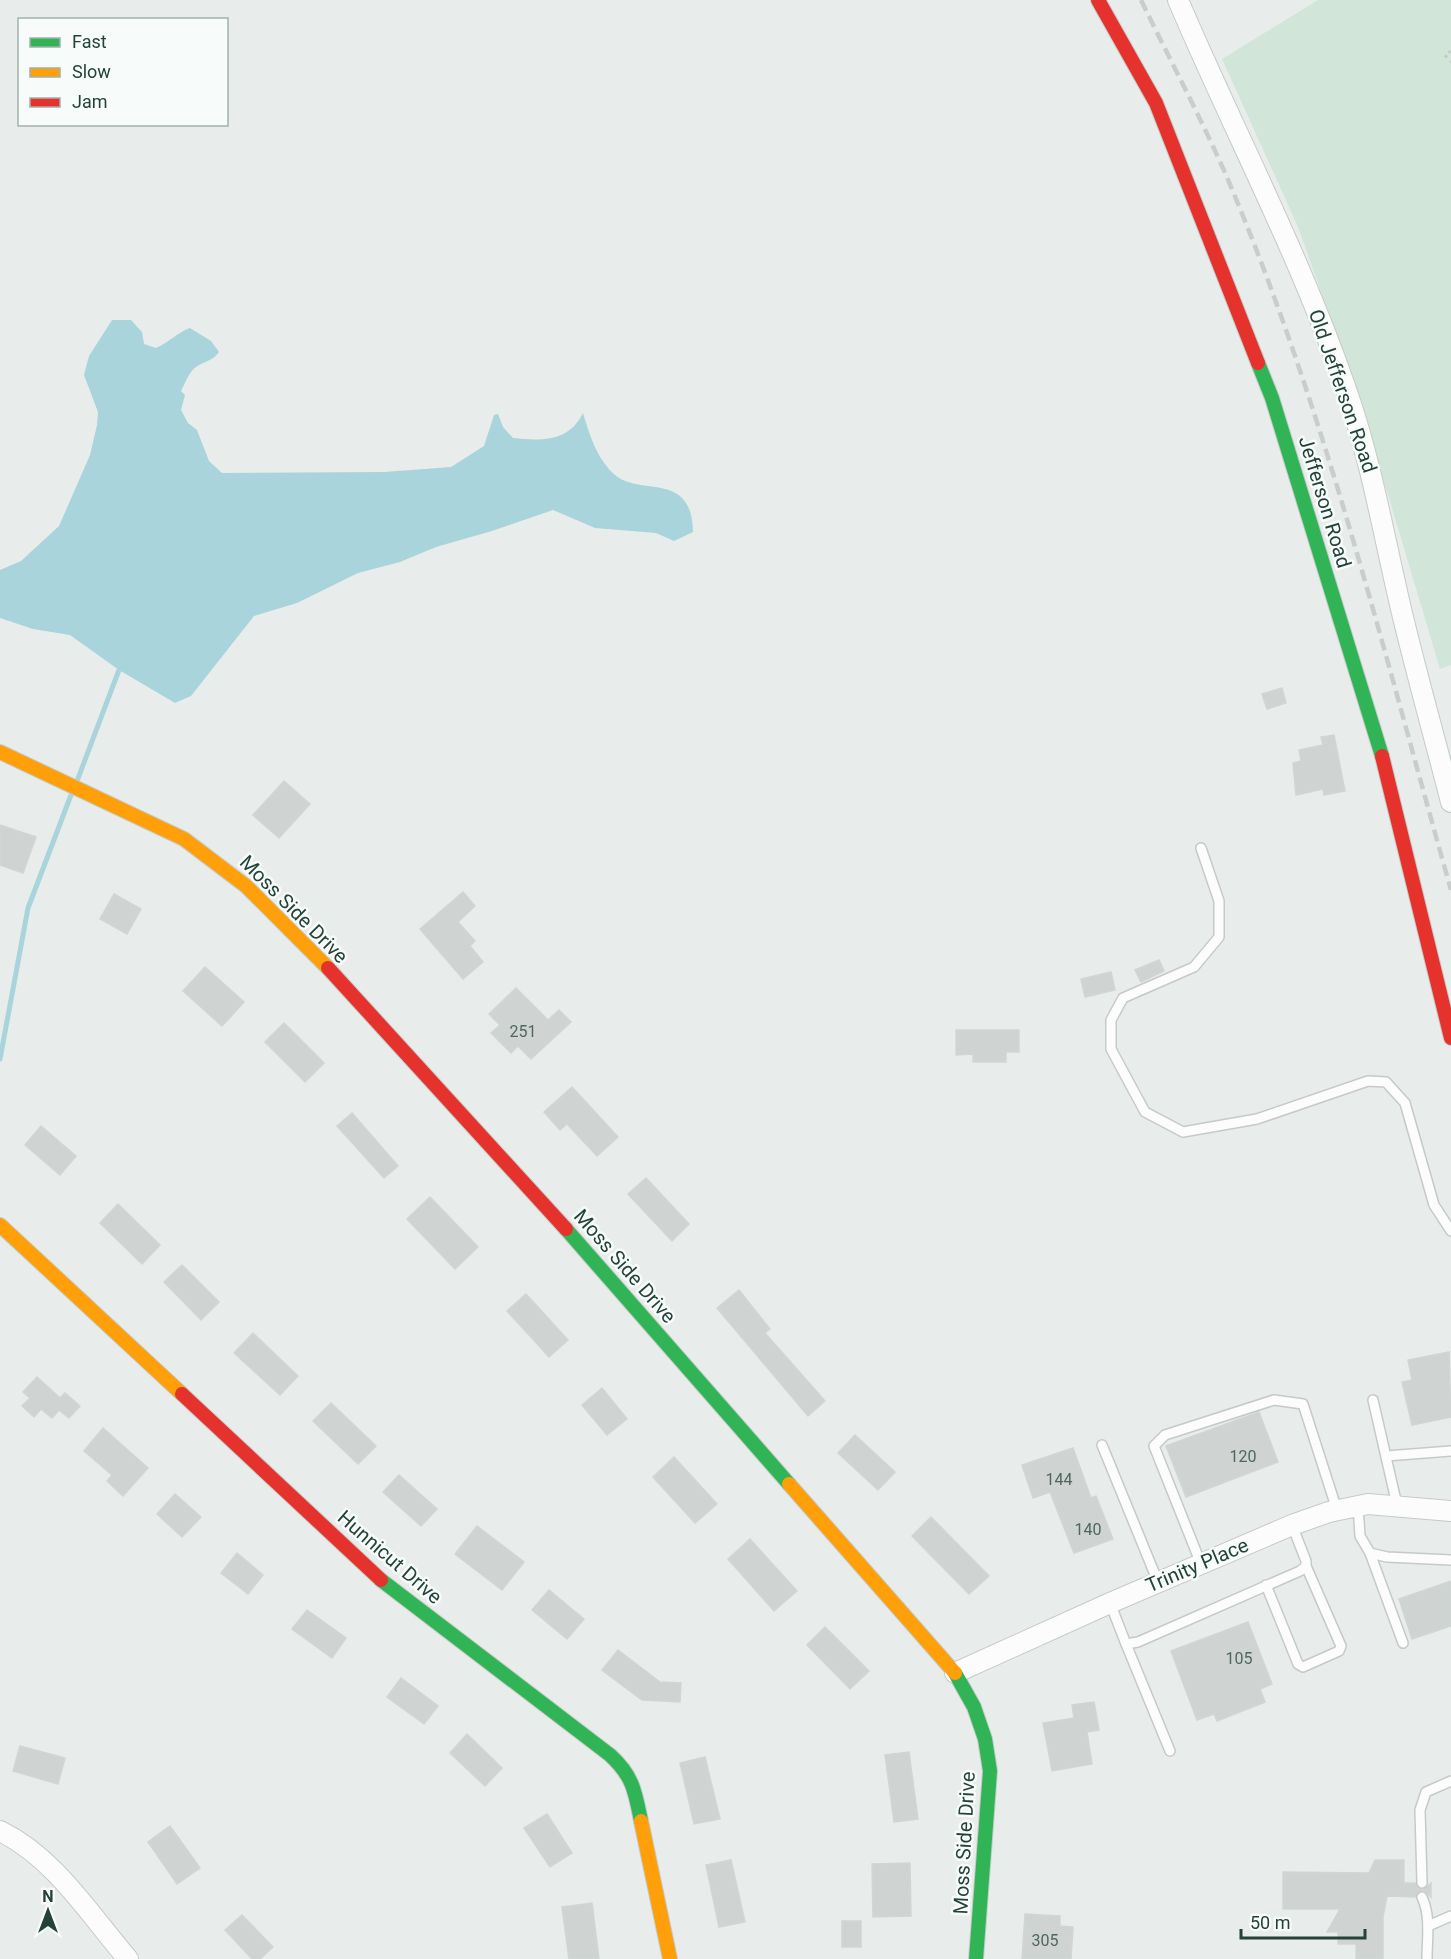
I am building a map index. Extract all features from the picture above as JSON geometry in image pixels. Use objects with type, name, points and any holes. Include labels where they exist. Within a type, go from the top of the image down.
[{"type":"main road","name":"Jefferson Road","points":[[1098,0],[1156,103],[1272,398],[1377,735],[1451,1038]]},
{"type":"main road","name":"Moss Side Drive","points":[[0,752],[184,839],[211,856],[261,898],[460,1111],[571,1234],[786,1484],[955,1673],[974,1707],[985,1739],[990,1772],[976,1959]]},
{"type":"main road","name":"Hunnicut Drive","points":[[0,1225],[381,1580],[625,1769],[634,1787],[670,1959]]},
{"type":"street","name":"Old Jefferson Road","points":[[1178,0],[1276,215],[1327,336],[1350,402],[1379,503],[1402,613],[1451,802]]},
{"type":"street","name":"Trinity Place","points":[[955,1673],[1292,1524],[1358,1505],[1397,1505],[1451,1511]]},
{"type":"street","points":[[0,1831],[31,1850],[54,1872],[128,1959]]},
{"type":"lane","points":[[1201,848],[1219,901],[1219,937],[1194,967],[1123,998],[1111,1020],[1111,1048],[1145,1112],[1183,1132],[1257,1119],[1368,1081],[1386,1082],[1405,1103],[1434,1205],[1451,1231]]},
{"type":"lane","points":[[1201,1564],[1154,1446],[1165,1435],[1274,1400],[1303,1404],[1337,1510]]},
{"type":"lane","points":[[1373,1400],[1397,1505]]},
{"type":"lane","points":[[1102,1445],[1158,1582]]},
{"type":"lane","points":[[1386,1456],[1451,1451]]},
{"type":"lane","points":[[1358,1505],[1360,1536],[1370,1553],[1403,1643]]},
{"type":"lane","points":[[1266,1586],[1298,1664],[1303,1667],[1339,1652],[1341,1646],[1306,1566],[1292,1524]]},
{"type":"lane","points":[[1370,1553],[1387,1557],[1451,1560]]},
{"type":"lane","points":[[1126,1644],[1138,1642],[1306,1566]]},
{"type":"lane","points":[[1110,1603],[1170,1751]]},
{"type":"lane","points":[[1422,1883],[1420,1810],[1426,1792],[1451,1781]]},
{"type":"lane","points":[[1422,1897],[1426,1906],[1428,1926],[1427,1959]]},
{"type":"lane","points":[[1428,1926],[1451,1916]]},
{"type":"path","points":[[1451,51],[1445,55],[1451,62]]},
{"type":"green space","points":[[1318,0],[1451,0],[1451,665],[1440,669],[1360,401],[1298,227],[1222,59]]},
{"type":"water","points":[[112,320],[131,320],[142,332],[144,344],[156,348],[190,328],[211,341],[219,352],[190,373],[181,391],[185,395],[181,410],[188,423],[197,430],[209,461],[222,473],[384,472],[451,467],[484,446],[494,415],[498,414],[503,427],[513,438],[544,439],[554,438],[570,430],[583,413],[595,447],[609,469],[626,481],[663,488],[675,493],[684,500],[690,513],[693,532],[674,541],[656,533],[595,528],[553,510],[436,547],[400,562],[358,573],[297,603],[254,616],[191,696],[175,703],[119,670],[70,635],[33,629],[0,618],[0,570],[21,561],[59,526],[90,455],[98,412],[84,375],[89,356]]},
{"type":"building","points":[[1282,688],[1286,703],[1267,709],[1262,694]]},
{"type":"building","points":[[1334,735],[1345,791],[1324,795],[1323,789],[1296,795],[1293,763],[1301,761],[1299,750],[1323,745],[1321,737]]},
{"type":"building","points":[[284,781],[310,804],[279,838],[253,815]]},
{"type":"building","points":[[0,825],[36,837],[23,873],[0,865]]},
{"type":"building","points":[[463,892],[475,906],[458,922],[475,941],[470,946],[483,962],[463,979],[420,929]]},
{"type":"building","points":[[114,894],[141,909],[127,934],[100,919]]},
{"type":"building","points":[[1159,960],[1164,971],[1141,982],[1135,970]]},
{"type":"building","points":[[205,967],[244,1002],[222,1026],[183,991]]},
{"type":"building","points":[[1111,972],[1115,990],[1085,997],[1081,979]]},
{"type":"building","points":[[516,988],[548,1020],[559,1010],[571,1022],[531,1059],[518,1046],[511,1053],[491,1033],[500,1025],[489,1014]]},
{"type":"building","points":[[284,1023],[324,1063],[305,1082],[265,1042]]},
{"type":"building","points":[[956,1030],[1019,1030],[1019,1052],[1006,1052],[1006,1062],[973,1062],[973,1054],[956,1055]]},
{"type":"building","points":[[572,1087],[618,1137],[597,1156],[567,1124],[560,1130],[544,1112]]},
{"type":"building","points":[[352,1113],[398,1166],[384,1178],[337,1126]]},
{"type":"building","points":[[41,1126],[76,1156],[60,1175],[25,1145]]},
{"type":"building","points":[[646,1178],[689,1224],[672,1241],[628,1194]]},
{"type":"building","points":[[430,1197],[478,1247],[455,1269],[407,1219]]},
{"type":"building","points":[[118,1204],[160,1245],[142,1264],[100,1223]]},
{"type":"building","points":[[182,1265],[219,1302],[201,1320],[164,1282]]},
{"type":"building","points":[[739,1290],[770,1329],[765,1333],[825,1401],[808,1416],[717,1308]]},
{"type":"building","points":[[526,1294],[568,1340],[549,1357],[507,1311]]},
{"type":"building","points":[[253,1333],[298,1376],[280,1395],[234,1353]]},
{"type":"building","points":[[1449,1352],[1451,1417],[1412,1425],[1402,1382],[1412,1380],[1408,1360]]},
{"type":"building","points":[[37,1377],[60,1398],[65,1393],[80,1406],[69,1418],[59,1410],[52,1418],[41,1409],[34,1417],[22,1406],[30,1398],[23,1392]]},
{"type":"building","points":[[602,1388],[627,1419],[607,1435],[582,1405]]},
{"type":"building","points":[[331,1403],[376,1446],[358,1464],[313,1421]]},
{"type":"building","points":[[1259,1412],[1278,1462],[1186,1497],[1166,1446]]},
{"type":"building","points":[[103,1428],[148,1468],[123,1496],[107,1481],[112,1475],[84,1451]]},
{"type":"building","points":[[855,1435],[895,1472],[878,1490],[838,1453]]},
{"type":"building","points":[[1073,1448],[1091,1498],[1096,1496],[1113,1539],[1074,1553],[1050,1492],[1033,1498],[1022,1465]]},
{"type":"building","points":[[674,1457],[717,1504],[695,1523],[653,1477]]},
{"type":"building","points":[[399,1475],[437,1509],[421,1526],[383,1492]]},
{"type":"building","points":[[175,1494],[201,1517],[182,1537],[157,1514]]},
{"type":"building","points":[[931,1517],[989,1576],[969,1594],[912,1536]]},
{"type":"building","points":[[477,1526],[524,1562],[502,1590],[455,1554]]},
{"type":"building","points":[[750,1539],[797,1591],[774,1611],[728,1559]]},
{"type":"building","points":[[237,1553],[263,1575],[248,1594],[221,1573]]},
{"type":"building","points":[[1451,1581],[1451,1626],[1412,1639],[1399,1599]]},
{"type":"building","points":[[549,1590],[584,1619],[567,1639],[532,1610]]},
{"type":"building","points":[[307,1610],[346,1638],[332,1658],[292,1629]]},
{"type":"building","points":[[1248,1622],[1272,1684],[1260,1689],[1265,1702],[1217,1721],[1214,1714],[1197,1720],[1171,1651]]},
{"type":"building","points":[[825,1627],[869,1671],[850,1689],[807,1645]]},
{"type":"building","points":[[618,1650],[660,1682],[681,1683],[680,1702],[642,1700],[602,1670]]},
{"type":"building","points":[[401,1678],[438,1706],[424,1724],[387,1697]]},
{"type":"building","points":[[1094,1702],[1099,1730],[1087,1732],[1092,1764],[1052,1771],[1043,1723],[1074,1718],[1072,1705]]},
{"type":"building","points":[[467,1734],[502,1768],[485,1786],[450,1753]]},
{"type":"building","points":[[20,1746],[65,1758],[58,1784],[13,1771]]},
{"type":"building","points":[[909,1752],[918,1819],[894,1822],[885,1755]]},
{"type":"building","points":[[705,1757],[720,1819],[694,1824],[680,1763]]},
{"type":"building","points":[[547,1814],[572,1853],[550,1867],[524,1828]]},
{"type":"building","points":[[170,1826],[200,1868],[177,1884],[148,1842]]},
{"type":"building","points":[[731,1860],[745,1922],[719,1927],[706,1865]]},
{"type":"building","points":[[1375,1860],[1404,1860],[1404,1883],[1415,1883],[1422,1890],[1431,1883],[1431,1897],[1423,1890],[1415,1897],[1387,1896],[1383,1917],[1383,1959],[1356,1959],[1356,1944],[1338,1944],[1338,1932],[1327,1932],[1340,1909],[1283,1909],[1283,1872],[1369,1873]]},
{"type":"building","points":[[910,1863],[911,1916],[873,1917],[872,1864]]},
{"type":"building","points":[[592,1903],[599,1959],[569,1959],[562,1907]]},
{"type":"building","points":[[1025,1914],[1060,1916],[1060,1926],[1073,1927],[1071,1959],[1022,1959]]},
{"type":"building","points":[[242,1915],[273,1947],[260,1959],[252,1959],[225,1930]]},
{"type":"building","points":[[842,1921],[861,1921],[861,1947],[842,1947]]},
{"type":"waterway","points":[[77,781],[119,670]]},
{"type":"waterway","points":[[0,1059],[28,908],[71,795]]},
{"type":"railway","points":[[1141,0],[1226,175],[1293,350],[1350,529],[1451,890]]},
{"type":"traffic: fast","points":[[1258,363],[1272,398],[1382,756]]},
{"type":"traffic: fast","points":[[566,1229],[789,1484]]},
{"type":"traffic: fast","points":[[381,1580],[610,1755],[624,1770],[632,1785],[641,1821]]},
{"type":"traffic: fast","points":[[955,1673],[974,1707],[985,1739],[990,1771],[976,1959]]},
{"type":"traffic: slow","points":[[0,752],[184,839],[246,886],[328,968]]},
{"type":"traffic: slow","points":[[0,1225],[182,1394]]},
{"type":"traffic: slow","points":[[789,1484],[955,1673]]},
{"type":"traffic: slow","points":[[641,1821],[670,1959]]},
{"type":"traffic: jam","points":[[1098,0],[1156,103],[1258,363]]},
{"type":"traffic: jam","points":[[1382,756],[1451,1038]]},
{"type":"traffic: jam","points":[[328,968],[566,1229]]},
{"type":"traffic: jam","points":[[182,1394],[381,1580]]}]
